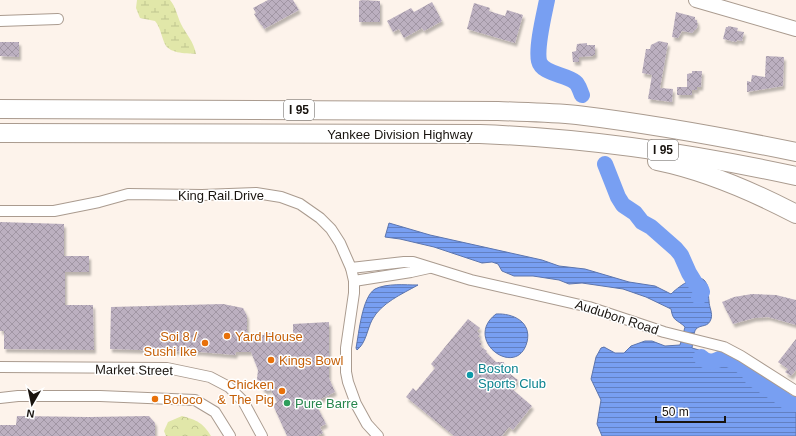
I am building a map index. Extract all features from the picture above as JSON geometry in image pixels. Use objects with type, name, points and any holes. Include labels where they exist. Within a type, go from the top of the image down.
[{"type":"highway","name":"Yankee Division Highway","points":[[3,108],[537,112],[575,115],[673,128],[796,152]]},
{"type":"highway","name":"Yankee Division Highway","points":[[0,133],[474,134],[529,136],[585,140],[660,150],[698,156],[796,176]]},
{"type":"highway","points":[[529,136],[682,166],[748,190],[796,214]]},
{"type":"main road","points":[[696,0],[796,29]]},
{"type":"street","points":[[0,21],[58,19]]},
{"type":"street","name":"King Rail Drive","points":[[0,211],[54,211],[99,202],[128,194],[202,195],[241,192],[270,194],[300,204],[320,218],[331,229],[340,242],[351,268],[354,281],[354,293],[346,348],[346,372],[356,404],[367,424],[378,436]]},
{"type":"street","name":"Audubon Road","points":[[351,268],[404,262],[420,264],[429,268],[507,289],[589,307],[664,332],[724,348],[737,354],[796,391]]},
{"type":"street","name":"Audubon Road","points":[[354,281],[429,268]]},
{"type":"street","name":"Market Street","points":[[0,367],[167,368],[210,377],[229,386],[243,401],[262,436]]},
{"type":"street","name":"Market Street","points":[[0,398],[18,396],[100,396],[195,400],[215,412],[230,436]]},
{"type":"green space","points":[[137,0],[170,0],[181,24],[192,42],[196,54],[182,53],[169,49],[164,42],[155,21],[140,18],[136,8]]},
{"type":"green space","points":[[182,416],[199,423],[211,436],[166,436],[164,431],[168,422]]},
{"type":"water","points":[[389,223],[430,235],[542,260],[559,266],[585,269],[629,282],[655,286],[671,294],[682,285],[696,278],[701,278],[706,282],[708,287],[711,317],[708,324],[696,329],[692,348],[699,350],[703,355],[712,355],[746,370],[763,382],[772,386],[796,406],[796,436],[602,436],[597,424],[601,400],[591,379],[596,357],[601,348],[604,347],[615,353],[624,353],[631,346],[645,341],[652,341],[665,346],[680,345],[685,327],[674,318],[671,309],[646,297],[623,289],[582,283],[569,284],[559,280],[533,276],[514,276],[502,271],[498,264],[492,262],[482,263],[434,247],[385,237]]},
{"type":"water","points":[[418,285],[386,304],[376,314],[364,340],[357,350],[356,348],[364,307],[371,293],[375,289],[385,286]]},
{"type":"water","points":[[496,314],[515,317],[524,324],[528,335],[527,342],[521,353],[513,357],[504,357],[495,352],[488,344],[485,335],[487,324]]},
{"type":"building","points":[[268,0],[293,0],[299,10],[264,29],[254,14],[256,13],[253,8]]},
{"type":"building","points":[[359,1],[380,1],[380,22],[359,22]]},
{"type":"building","points":[[432,2],[442,21],[424,31],[422,28],[404,38],[399,29],[393,32],[387,21],[411,8],[414,12]]},
{"type":"building","points":[[474,3],[490,8],[489,11],[505,16],[507,10],[523,15],[515,43],[467,29]]},
{"type":"building","points":[[676,12],[695,17],[695,20],[697,20],[698,23],[697,28],[692,33],[682,31],[678,38],[672,37]]},
{"type":"building","points":[[726,27],[738,28],[737,31],[744,32],[742,41],[737,40],[736,42],[723,39]]},
{"type":"building","points":[[659,41],[668,43],[660,88],[673,89],[672,102],[648,99],[652,75],[642,73],[646,49],[650,49],[651,45]]},
{"type":"building","points":[[0,42],[19,42],[19,57],[0,56]]},
{"type":"building","points":[[587,43],[587,45],[595,45],[595,55],[579,57],[579,62],[573,62],[572,52],[576,51],[577,44]]},
{"type":"building","points":[[766,56],[784,57],[783,86],[747,92],[747,81],[751,82],[752,75],[765,77]]},
{"type":"building","points":[[692,71],[702,71],[701,87],[697,87],[697,90],[692,90],[692,95],[677,95],[677,87],[687,87],[687,74],[692,73]]},
{"type":"building","points":[[0,222],[64,224],[64,256],[89,256],[89,272],[65,272],[65,305],[93,305],[94,350],[4,349],[4,331],[0,331]]},
{"type":"building","points":[[752,294],[776,295],[796,300],[796,325],[768,317],[754,318],[733,324],[722,302],[734,297]]},
{"type":"building","points":[[223,304],[243,308],[247,316],[247,334],[293,334],[293,324],[329,322],[329,378],[335,392],[315,402],[326,424],[320,427],[323,433],[317,436],[287,436],[273,405],[277,402],[271,390],[264,391],[257,379],[258,370],[251,352],[236,352],[235,355],[200,352],[110,349],[111,307]]},
{"type":"building","name":"Boston Sports Club","points":[[468,319],[480,328],[477,331],[480,334],[478,336],[481,339],[479,341],[482,344],[480,346],[487,351],[486,352],[496,362],[504,362],[505,370],[518,380],[511,388],[532,406],[513,430],[509,427],[502,436],[454,436],[406,397],[413,388],[416,391],[435,368],[431,364]]},
{"type":"building","points":[[796,339],[796,370],[791,376],[785,372],[788,369],[778,362]]},
{"type":"building","points":[[17,416],[149,416],[155,423],[155,436],[0,436],[0,425],[16,425]]},
{"type":"waterway","points":[[547,0],[539,40],[539,61],[544,69],[571,79],[575,82],[582,95]]},
{"type":"waterway","points":[[605,164],[618,197],[623,205],[635,213],[642,222],[651,227],[681,255],[689,273],[697,286],[701,289],[702,292],[699,297]]},
{"type":"waterway","points":[[701,357],[710,362],[724,357],[739,364],[748,371],[752,378],[790,404],[796,404]]},
{"type":"place","name":"Yard House","points":[[227,336]]},
{"type":"place","name":"Soi 8 / Sushi Ike","points":[[205,343]]},
{"type":"place","name":"Kings Bowl","points":[[271,360]]},
{"type":"place","name":"Boston Sports Club","points":[[470,375]]},
{"type":"place","name":"Chicken & The Pig","points":[[282,391]]},
{"type":"place","name":"Boloco","points":[[155,399]]},
{"type":"place","name":"Pure Barre","points":[[287,403]]}]
